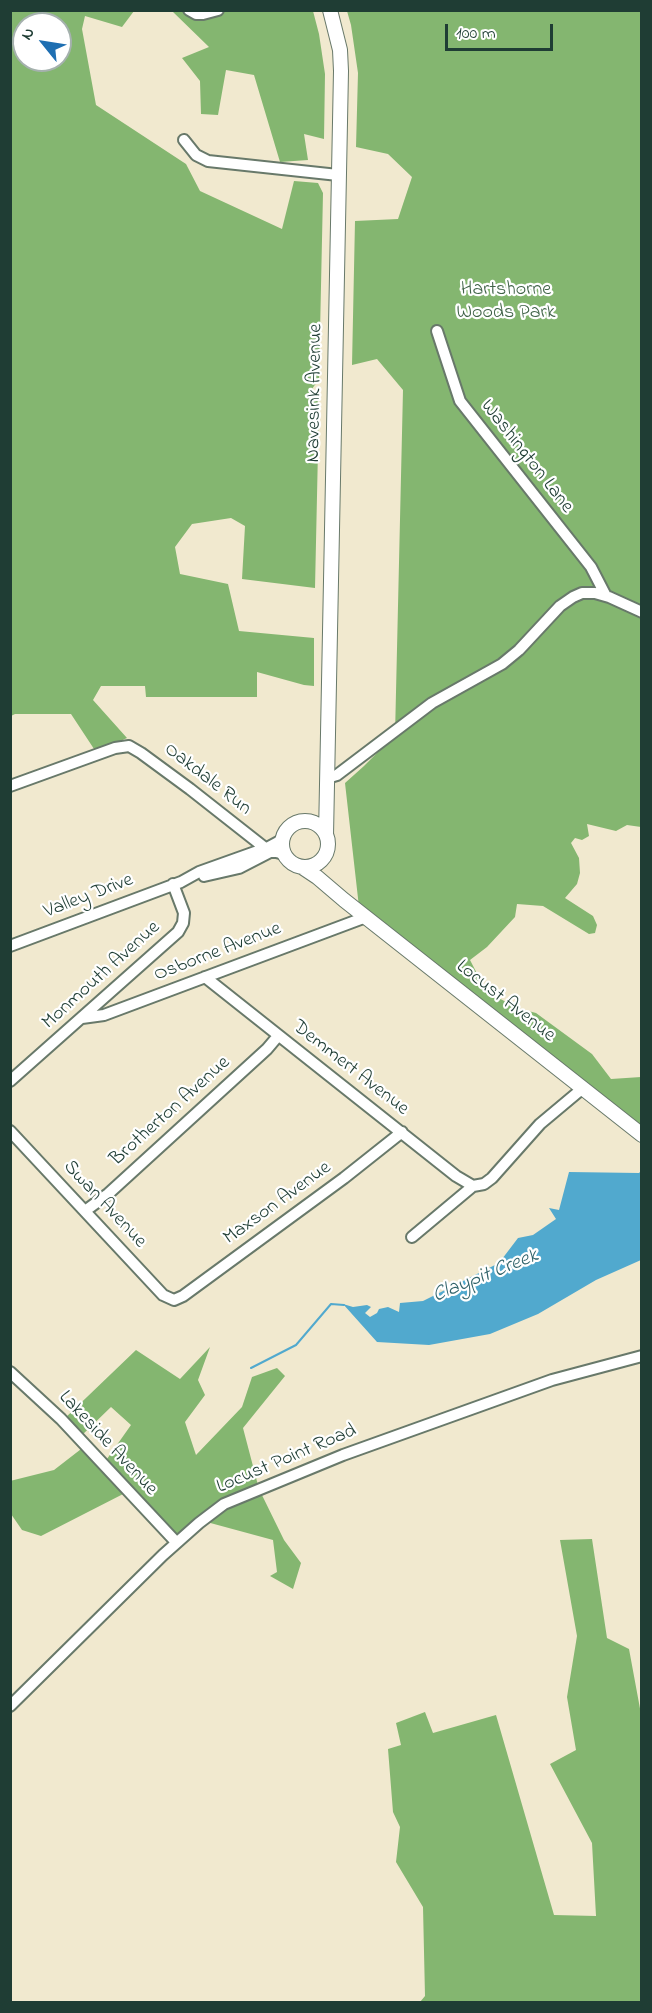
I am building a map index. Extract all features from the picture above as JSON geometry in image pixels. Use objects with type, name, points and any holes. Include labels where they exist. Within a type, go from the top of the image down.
[{"type":"main road","name":"Navesink Avenue","points":[[327,835],[341,62],[330,10]]},
{"type":"main road","name":"Navesink Avenue","points":[[312,822],[321,814],[327,778]]},
{"type":"main road","points":[[301,820],[320,826],[327,835],[326,854],[318,863],[302,867],[291,862],[284,854],[282,840],[286,830],[301,820]]},
{"type":"main road","name":"Locust Avenue","points":[[326,854],[327,873],[344,900]]},
{"type":"main road","name":"Locust Avenue","points":[[302,867],[642,1135]]},
{"type":"street","points":[[189,10],[203,14],[218,10]]},
{"type":"street","points":[[184,140],[196,155],[208,161],[338,175]]},
{"type":"street","name":"Washington Lane","points":[[436,331],[463,406],[591,567],[606,596]]},
{"type":"street","points":[[327,778],[337,775],[432,703],[502,664],[519,650],[568,599],[582,593],[595,593],[642,612]]},
{"type":"street","name":"Oakdale Run","points":[[10,786],[125,746],[141,753],[265,848]]},
{"type":"street","name":"Valley Drive","points":[[10,946],[177,883],[199,872],[282,840]]},
{"type":"street","name":"Valley Drive","points":[[177,883],[238,868],[270,852],[284,854]]},
{"type":"street","name":"Monmouth Avenue","points":[[12,1077],[82,1018],[180,929],[184,913],[177,883]]},
{"type":"street","name":"Osborne Avenue","points":[[82,1018],[104,1015],[366,918]]},
{"type":"street","name":"Demmert Avenue","points":[[205,977],[456,1176],[474,1186]]},
{"type":"street","name":"Brotherton Avenue","points":[[85,1210],[108,1194],[267,1049],[278,1036]]},
{"type":"street","points":[[412,1237],[474,1186],[484,1184],[492,1178],[540,1124],[583,1089]]},
{"type":"street","name":"Swan Avenue","points":[[10,1131],[163,1295],[174,1300]]},
{"type":"street","name":"Maxson Avenue","points":[[174,1300],[183,1296],[325,1192],[402,1132]]},
{"type":"street","name":"Locust Point Road","points":[[10,1706],[176,1542],[224,1504],[277,1481],[552,1380],[642,1356]]},
{"type":"street","name":"Lakeside Avenue","points":[[10,1372],[61,1419],[176,1542]]},
{"type":"green space","points":[[11,11],[134,11],[122,27],[85,16],[82,29],[96,105],[186,164],[200,191],[282,229],[294,181],[318,183],[323,193],[319,379],[312,389],[319,404],[315,588],[242,579],[245,526],[231,518],[192,524],[175,547],[180,574],[228,584],[239,631],[314,638],[314,686],[257,672],[257,697],[146,697],[145,686],[101,686],[93,700],[127,738],[96,752],[71,714],[15,714],[11,716]]},
{"type":"green space","points":[[172,11],[313,11],[325,74],[324,139],[304,134],[308,160],[280,162],[254,75],[226,70],[218,115],[201,114],[200,81],[182,58],[209,47]]},
{"type":"green space","name":"Hartshorne Woods Park","points":[[347,11],[641,11],[641,827],[627,825],[616,831],[587,824],[589,836],[582,840],[575,838],[571,843],[579,858],[580,873],[577,884],[565,898],[593,916],[597,925],[595,933],[589,934],[543,906],[517,904],[515,917],[487,947],[470,960],[486,991],[517,1008],[536,1013],[592,1054],[611,1079],[641,1077],[641,1127],[359,907],[345,783],[395,735],[403,390],[377,359],[352,365],[355,221],[398,219],[412,177],[388,154],[356,147],[358,73]]},
{"type":"green space","points":[[210,1347],[198,1380],[205,1395],[185,1422],[196,1455],[242,1407],[252,1377],[277,1368],[285,1376],[243,1428],[259,1489],[284,1540],[301,1563],[293,1589],[270,1576],[277,1572],[273,1540],[203,1521],[178,1541],[129,1491],[41,1536],[22,1530],[11,1514],[10,1481],[54,1470],[85,1446],[102,1466],[131,1425],[111,1407],[79,1438],[63,1420],[136,1350],[180,1379]]},
{"type":"green space","points":[[592,1539],[607,1638],[629,1649],[641,1714],[641,2002],[420,2002],[425,1996],[423,1907],[396,1862],[400,1827],[393,1812],[388,1749],[401,1745],[396,1723],[425,1712],[433,1733],[496,1715],[554,1915],[596,1916],[592,1843],[550,1764],[576,1750],[567,1697],[577,1636],[560,1540]]},
{"type":"water","points":[[641,1171],[641,1260],[596,1280],[538,1314],[490,1334],[429,1345],[377,1342],[343,1304],[353,1307],[367,1305],[371,1307],[365,1313],[370,1317],[379,1309],[388,1307],[399,1312],[400,1303],[423,1301],[499,1263],[518,1238],[533,1235],[556,1219],[549,1208],[559,1210],[569,1172],[639,1173]]},
{"type":"waterway","name":"Claypit Creek","points":[[251,1368],[296,1345],[331,1304],[344,1305]]}]
